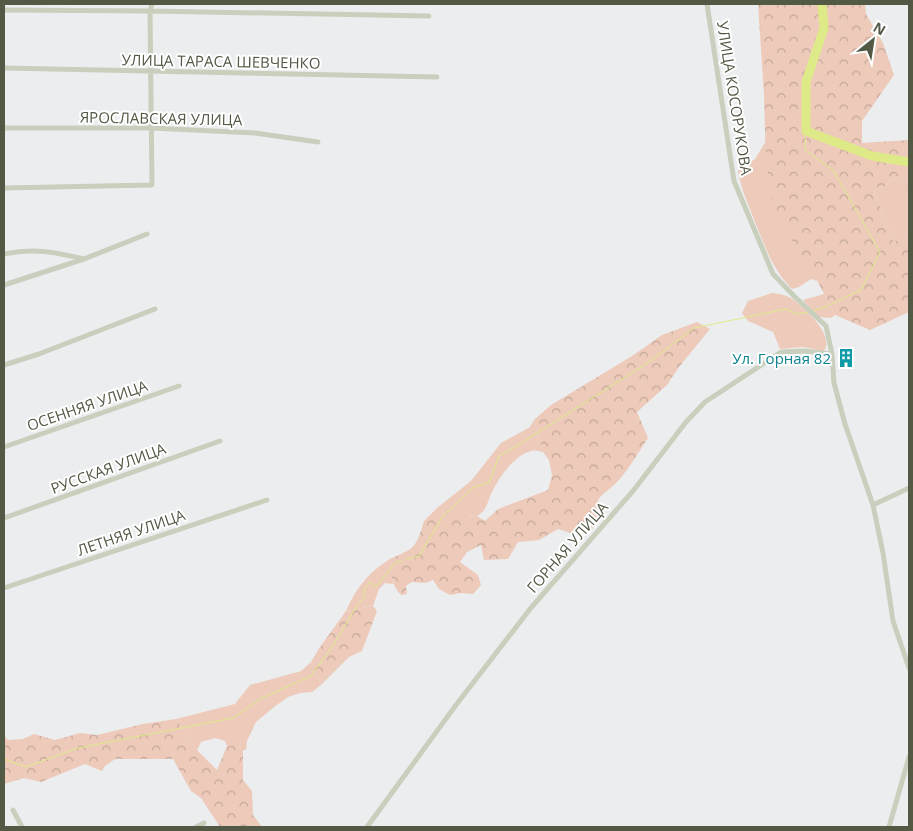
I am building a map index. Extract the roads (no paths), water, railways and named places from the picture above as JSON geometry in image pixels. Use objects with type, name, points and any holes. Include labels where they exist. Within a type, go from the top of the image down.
[{"type":"street","points":[[4,188],[152,185],[150,11],[152,4]]},
{"type":"street","name":"УЛИЦА КОСОРУКОВА","points":[[708,4],[734,181],[773,274],[826,326],[832,354],[834,383],[845,424],[873,505],[883,553],[893,621],[909,668]]},
{"type":"street","points":[[4,10],[429,16]]},
{"type":"street","name":"УЛИЦА ТАРАСА ШЕВЧЕНКО","points":[[4,68],[437,77]]},
{"type":"street","name":"ЯРОСЛАВСКАЯ УЛИЦА","points":[[4,128],[152,128],[255,133],[318,142]]},
{"type":"street","points":[[4,285],[84,259],[146,234]]},
{"type":"street","points":[[4,254],[22,251],[48,251],[84,259]]},
{"type":"street","points":[[4,365],[39,354],[155,309]]},
{"type":"street","name":"ГОРНАЯ УЛИЦА","points":[[367,827],[456,705],[530,609],[633,491],[686,422],[705,402],[781,352],[804,351],[832,354]]},
{"type":"street","name":"ОСЕННЯЯ УЛИЦА","points":[[4,446],[179,386]]},
{"type":"street","name":"РУССКАЯ УЛИЦА","points":[[4,518],[220,441]]},
{"type":"street","points":[[873,505],[909,488]]},
{"type":"street","name":"ЛЕТНЯЯ УЛИЦА","points":[[4,588],[267,500]]},
{"type":"street","points":[[889,827],[909,756]]},
{"type":"street","points":[[13,810],[22,827]]},
{"type":"street","points":[[196,827],[204,823]]},
{"type":"waterway","points":[[822,4],[824,28],[806,82],[806,131],[872,156],[909,162]]},
{"type":"waterway","points":[[806,131],[805,150],[833,170],[880,252],[861,290],[812,311]]},
{"type":"waterway","points":[[407,559],[419,556],[443,516],[474,487],[489,483],[499,456],[649,362],[694,328],[786,309],[797,314],[809,312]]},
{"type":"waterway","points":[[4,759],[26,767],[78,748],[233,718],[260,699],[311,676],[334,644],[358,604],[364,598],[364,589],[370,582],[376,587],[395,563],[401,561]]},
{"type":"place","name":"Ул. Горная 82","points":[[846,358]]}]
